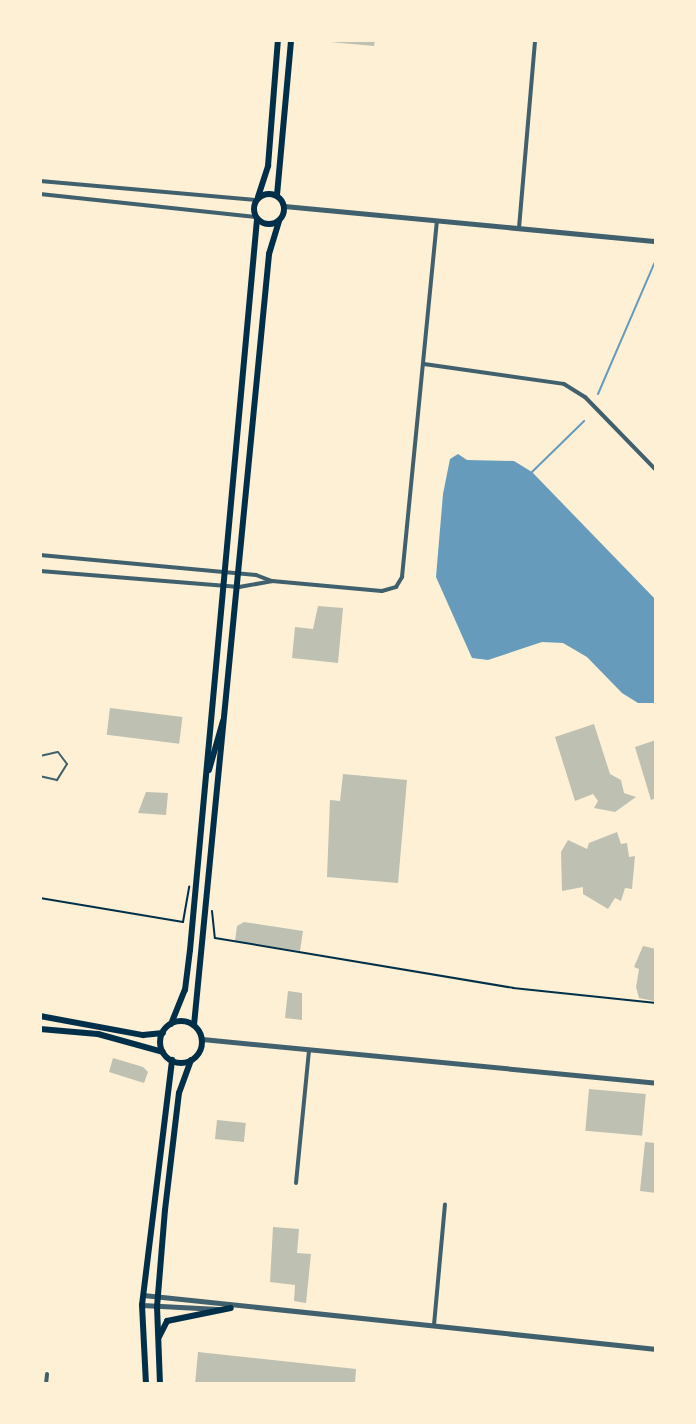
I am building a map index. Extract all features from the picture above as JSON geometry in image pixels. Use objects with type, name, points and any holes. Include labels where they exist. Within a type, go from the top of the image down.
[{"type":"main road","points":[[163,1052],[163,1033],[171,1024],[185,990],[197,888],[257,199],[268,166],[278,40]]},
{"type":"main road","points":[[160,1384],[157,1296],[179,1093],[202,1039],[194,1025],[269,254],[284,206],[277,195],[291,40]]},
{"type":"main road","points":[[257,199],[277,195]]},
{"type":"main road","points":[[256,218],[268,224],[279,221]]},
{"type":"main road","points":[[207,772],[216,761],[226,714]]},
{"type":"main road","points":[[40,1016],[96,1022],[143,1035],[163,1033]]},
{"type":"main road","points":[[171,1024],[194,1025]]},
{"type":"main road","points":[[40,1029],[98,1034],[163,1052],[172,1060],[191,1060]]},
{"type":"main road","points":[[146,1384],[142,1305],[172,1060]]},
{"type":"main road","points":[[158,1342],[167,1321],[231,1308]]},
{"type":"street","points":[[519,228],[535,40]]},
{"type":"street","points":[[40,181],[257,199]]},
{"type":"street","points":[[40,194],[256,218]]},
{"type":"street","points":[[193,210],[194,196]]},
{"type":"street","points":[[284,206],[656,241]]},
{"type":"street","points":[[40,555],[382,591],[396,587],[402,577],[437,222]]},
{"type":"street","points":[[424,364],[564,384],[585,397],[656,470]]},
{"type":"street","points":[[40,571],[239,587],[272,581]]},
{"type":"street","points":[[202,1039],[656,1083]]},
{"type":"street","points":[[296,1183],[309,1049]]},
{"type":"street","points":[[433,1327],[445,1205]]},
{"type":"street","points":[[143,1295],[231,1308],[656,1349]]},
{"type":"street","points":[[142,1305],[231,1308]]},
{"type":"street","points":[[46,1384],[47,1374]]},
{"type":"lane","points":[[40,748],[42,754],[63,754],[67,769],[57,780],[40,776]]},
{"type":"path","points":[[40,898],[183,922],[186,887],[197,888]]},
{"type":"path","points":[[206,911],[213,911],[215,938],[513,988],[656,1003]]},
{"type":"water","points":[[458,454],[467,460],[514,461],[532,472],[656,600],[656,703],[638,703],[622,693],[587,657],[563,643],[542,642],[488,660],[472,658],[436,577],[443,494],[450,459]]},
{"type":"building","points":[[330,40],[375,40],[374,46]]},
{"type":"building","points":[[318,606],[343,608],[338,663],[292,658],[295,627],[313,629]]},
{"type":"building","points":[[110,708],[182,717],[179,744],[107,735]]},
{"type":"building","points":[[594,724],[610,774],[621,780],[624,793],[636,797],[615,812],[594,808],[598,801],[593,794],[575,801],[555,737]]},
{"type":"building","points":[[656,740],[656,798],[651,800],[635,747]]},
{"type":"building","points":[[343,774],[407,780],[398,883],[327,877],[330,800],[340,801]]},
{"type":"building","points":[[146,792],[168,793],[166,815],[138,813]]},
{"type":"building","points":[[617,832],[621,844],[627,843],[629,857],[635,856],[632,889],[625,888],[621,901],[615,898],[608,909],[583,894],[583,887],[562,891],[561,852],[568,840],[587,849],[589,843]]},
{"type":"building","points":[[244,922],[303,931],[300,951],[235,941],[237,926]]},
{"type":"building","points":[[643,946],[656,949],[654,1001],[639,998],[636,987],[639,969],[634,967]]},
{"type":"building","points":[[288,991],[302,993],[302,1020],[285,1018]]},
{"type":"building","points":[[113,1058],[143,1067],[148,1072],[144,1083],[109,1072]]},
{"type":"building","points":[[589,1089],[646,1094],[642,1136],[585,1131]]},
{"type":"building","points":[[217,1120],[246,1123],[244,1142],[215,1139]]},
{"type":"building","points":[[645,1142],[656,1143],[656,1193],[640,1191]]},
{"type":"building","points":[[273,1227],[299,1229],[297,1253],[311,1254],[306,1303],[294,1301],[295,1285],[270,1282]]},
{"type":"building","points":[[198,1352],[356,1369],[355,1384],[195,1384]]},
{"type":"waterway","points":[[598,394],[654,264]]},
{"type":"waterway","points":[[532,472],[584,421]]}]
